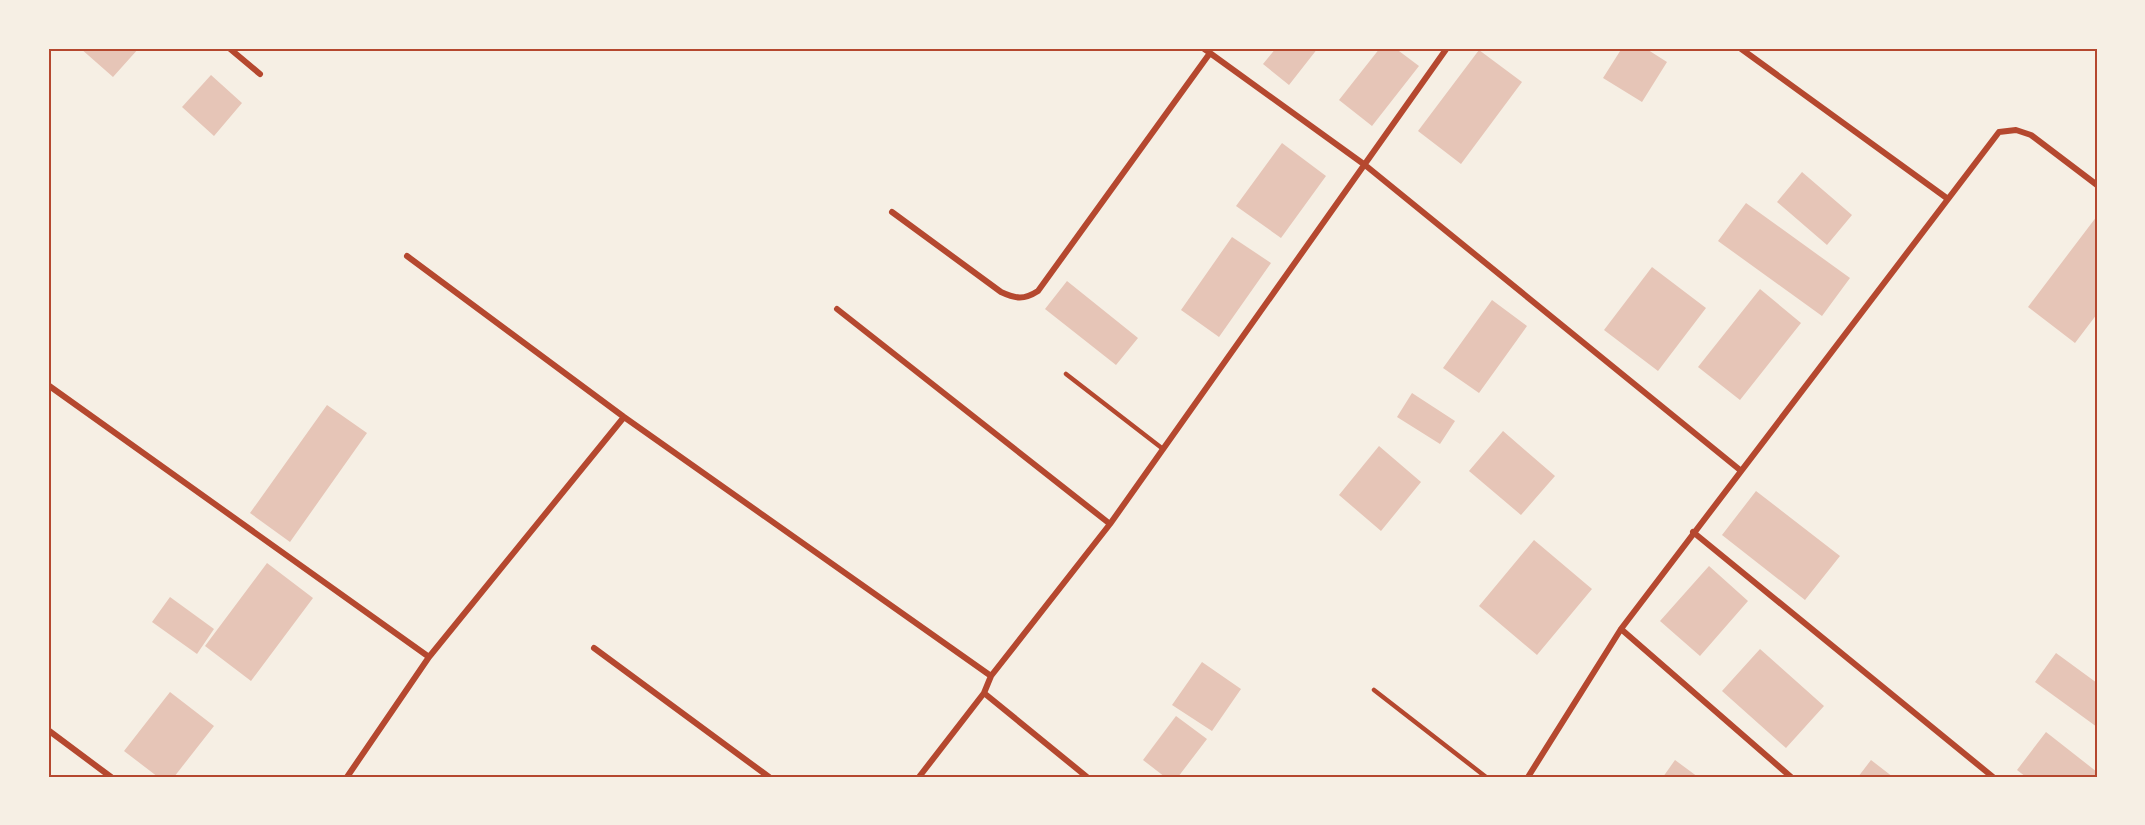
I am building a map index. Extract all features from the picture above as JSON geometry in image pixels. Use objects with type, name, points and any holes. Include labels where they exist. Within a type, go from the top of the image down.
[{"type":"street","points":[[229,48],[261,74]]},
{"type":"street","points":[[1203,48],[1365,165],[1740,470]]},
{"type":"street","points":[[919,777],[984,693],[991,676],[1110,524],[1447,48]]},
{"type":"street","points":[[1740,48],[1948,199]]},
{"type":"street","points":[[892,212],[1001,292],[1020,299],[1028,297],[1038,291],[1210,53]]},
{"type":"street","points":[[1527,777],[1621,629],[1999,132],[2016,130],[2031,135],[2097,185]]},
{"type":"street","points":[[407,256],[624,417],[991,676]]},
{"type":"street","points":[[837,309],[1110,524]]},
{"type":"street","points":[[48,385],[429,657]]},
{"type":"street","points":[[347,777],[429,657],[624,417]]},
{"type":"street","points":[[1693,532],[1993,777]]},
{"type":"street","points":[[1621,629],[1791,777]]},
{"type":"street","points":[[594,648],[769,777]]},
{"type":"street","points":[[984,693],[1087,777]]},
{"type":"street","points":[[48,730],[111,777]]},
{"type":"lane","points":[[1066,374],[1163,449]]},
{"type":"lane","points":[[1374,690],[1486,777]]},
{"type":"building","points":[[80,48],[139,48],[113,77]]},
{"type":"building","points":[[1276,48],[1318,48],[1289,85],[1263,64]]},
{"type":"building","points":[[1380,48],[1395,48],[1419,66],[1372,126],[1339,100]]},
{"type":"building","points":[[1622,48],[1645,48],[1667,62],[1642,102],[1603,78]]},
{"type":"building","points":[[1479,50],[1522,82],[1461,164],[1418,131]]},
{"type":"building","points":[[211,75],[242,103],[214,136],[182,107]]},
{"type":"building","points":[[1282,143],[1326,176],[1281,238],[1236,206]]},
{"type":"building","points":[[1802,172],[1852,215],[1827,245],[1777,202]]},
{"type":"building","points":[[1746,203],[1850,278],[1822,316],[1718,241]]},
{"type":"building","points":[[2097,216],[2097,314],[2075,343],[2028,307]]},
{"type":"building","points":[[1232,237],[1271,263],[1219,337],[1181,310]]},
{"type":"building","points":[[1652,267],[1706,308],[1658,371],[1604,330]]},
{"type":"building","points":[[1067,281],[1138,338],[1116,365],[1045,309]]},
{"type":"building","points":[[1760,289],[1801,323],[1740,400],[1698,367]]},
{"type":"building","points":[[1492,300],[1527,326],[1479,393],[1443,368]]},
{"type":"building","points":[[1412,393],[1455,421],[1440,444],[1397,417]]},
{"type":"building","points":[[327,405],[367,433],[290,542],[250,513]]},
{"type":"building","points":[[1503,431],[1555,476],[1521,515],[1469,471]]},
{"type":"building","points":[[1379,446],[1421,482],[1381,531],[1339,495]]},
{"type":"building","points":[[1756,491],[1840,556],[1805,600],[1722,535]]},
{"type":"building","points":[[1534,540],[1592,589],[1537,655],[1479,606]]},
{"type":"building","points":[[267,563],[313,598],[251,681],[205,646]]},
{"type":"building","points":[[1709,566],[1748,601],[1700,656],[1660,621]]},
{"type":"building","points":[[170,597],[214,629],[197,654],[152,622]]},
{"type":"building","points":[[1760,649],[1824,706],[1786,748],[1722,691]]},
{"type":"building","points":[[2056,653],[2097,683],[2097,727],[2035,682]]},
{"type":"building","points":[[1202,662],[1241,689],[1212,731],[1172,705]]},
{"type":"building","points":[[170,692],[214,726],[174,777],[158,777],[124,751]]},
{"type":"building","points":[[1176,716],[1207,739],[1178,777],[1165,777],[1143,760]]},
{"type":"building","points":[[2046,732],[2097,772],[2097,777],[2026,777],[2017,770]]},
{"type":"building","points":[[1675,760],[1698,777],[1663,777]]},
{"type":"building","points":[[1871,760],[1893,777],[1858,777]]}]
